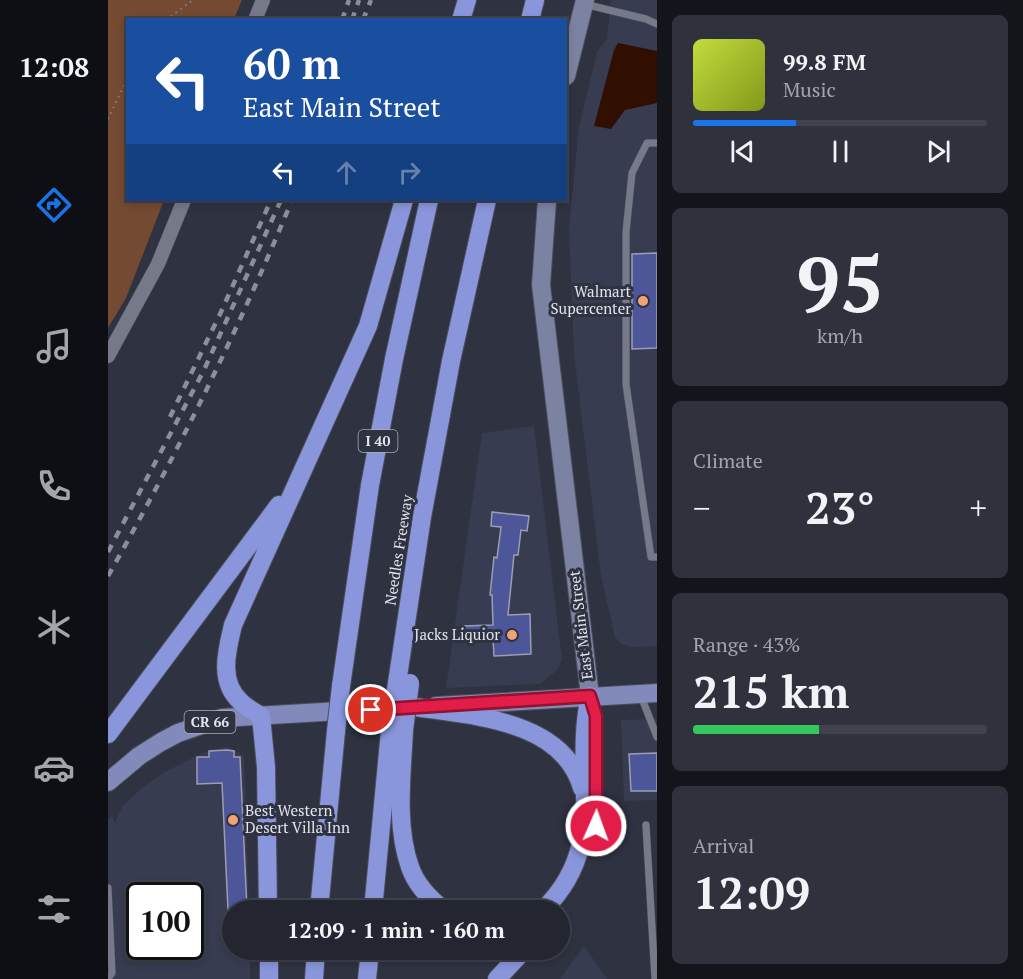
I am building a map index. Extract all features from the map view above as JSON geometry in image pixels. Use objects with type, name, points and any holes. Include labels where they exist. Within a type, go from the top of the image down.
[{"type":"highway","points":[[461,18],[467,0]]},
{"type":"highway","points":[[472,18],[476,0]]},
{"type":"highway","points":[[530,18],[535,0]]},
{"type":"highway","points":[[268,900],[266,767],[261,716],[240,701],[229,684],[225,660],[233,625],[368,326],[404,201]]},
{"type":"highway","name":"I 40","points":[[320,900],[341,686],[370,485],[394,359],[429,201]]},
{"type":"highway","name":"Needles Freeway","points":[[374,900],[422,517],[451,361],[487,201]]},
{"type":"highway","points":[[108,734],[300,477]]},
{"type":"highway","points":[[553,900],[573,868],[580,851],[585,825],[585,719],[590,696]]},
{"type":"highway","points":[[567,900],[586,868],[595,840],[596,716],[590,696]]},
{"type":"highway","points":[[415,707],[496,720],[541,737],[561,752],[573,766],[586,802]]},
{"type":"highway","points":[[397,730],[404,846],[411,869],[431,900]]},
{"type":"highway","points":[[269,960],[270,979]]},
{"type":"highway","points":[[314,979],[315,960]]},
{"type":"highway","points":[[368,979],[369,960]]},
{"type":"highway","points":[[497,979],[515,960]]},
{"type":"main road","points":[[590,696],[649,693]]},
{"type":"main road","name":"East Main Street","points":[[108,782],[139,756],[178,733],[222,718],[590,696]]},
{"type":"street","points":[[256,18],[263,0]]},
{"type":"street","points":[[567,72],[585,2]]},
{"type":"street","points":[[108,356],[158,264],[184,201]]},
{"type":"street","name":"East Main Street","points":[[547,201],[541,285],[590,696]]},
{"type":"lane","points":[[585,2],[657,24]]},
{"type":"lane","points":[[657,143],[647,143],[632,172],[626,232],[627,384],[651,557],[657,557]]},
{"type":"lane","points":[[649,693],[657,737]]},
{"type":"lane","points":[[646,825],[655,979]]},
{"type":"lane","points":[[108,888],[112,973],[108,978]]},
{"type":"path","points":[[169,18],[193,0]]},
{"type":"path","points":[[108,119],[126,81]]},
{"type":"shaded area","points":[[108,0],[242,0],[234,18],[126,18],[126,201],[164,201],[126,298],[108,328]]},
{"type":"shaded area","points":[[611,0],[657,0],[657,646],[632,647],[621,644],[615,637],[601,576],[574,354],[569,229],[579,127],[597,52],[607,39]]},
{"type":"shaded area","points":[[618,43],[657,51],[657,103],[625,110],[611,129],[594,126],[614,50]]},
{"type":"shaded area","points":[[534,426],[562,660],[557,670],[540,684],[446,688],[482,433]]},
{"type":"shaded area","points":[[657,719],[657,800],[624,801],[621,720]]},
{"type":"shaded area","points":[[224,747],[233,749],[244,756],[249,900],[222,900],[222,960],[250,960],[250,979],[108,979],[108,820],[112,815],[115,823],[122,807],[142,788],[163,773],[205,752]]},
{"type":"shaded area","points":[[584,946],[607,979],[560,979]]},
{"type":"building","name":"Walmart Supercenter","points":[[657,253],[657,348],[632,349],[632,254]]},
{"type":"building","points":[[492,512],[529,516],[527,531],[521,530],[518,555],[514,555],[508,615],[530,614],[531,654],[494,656],[493,639],[463,639],[463,626],[493,625],[492,595],[490,595],[494,557],[497,558],[501,527],[491,526]]},
{"type":"building","name":"Best Western Desert Villa Inn","points":[[209,751],[234,751],[234,757],[240,757],[247,900],[228,900],[222,783],[197,784],[197,757],[209,757]]},
{"type":"building","points":[[657,753],[657,791],[631,791],[629,754]]},
{"type":"railway","points":[[343,18],[349,0]]},
{"type":"railway","points":[[353,18],[359,0]]},
{"type":"railway","points":[[364,18],[371,0]]},
{"type":"railway","points":[[170,417],[221,312],[271,201]]},
{"type":"railway","points":[[108,552],[204,370],[281,201]]},
{"type":"railway","points":[[108,576],[206,391],[251,296],[292,201]]},
{"type":"place","name":"Walmart Supercenter","points":[[643,301]]},
{"type":"place","name":"Jacks Liquior","points":[[512,635]]},
{"type":"place","name":"Best Western Desert Villa Inn","points":[[233,820]]},
{"type":"route","points":[[371,710],[590,696],[596,716],[596,826]]}]
